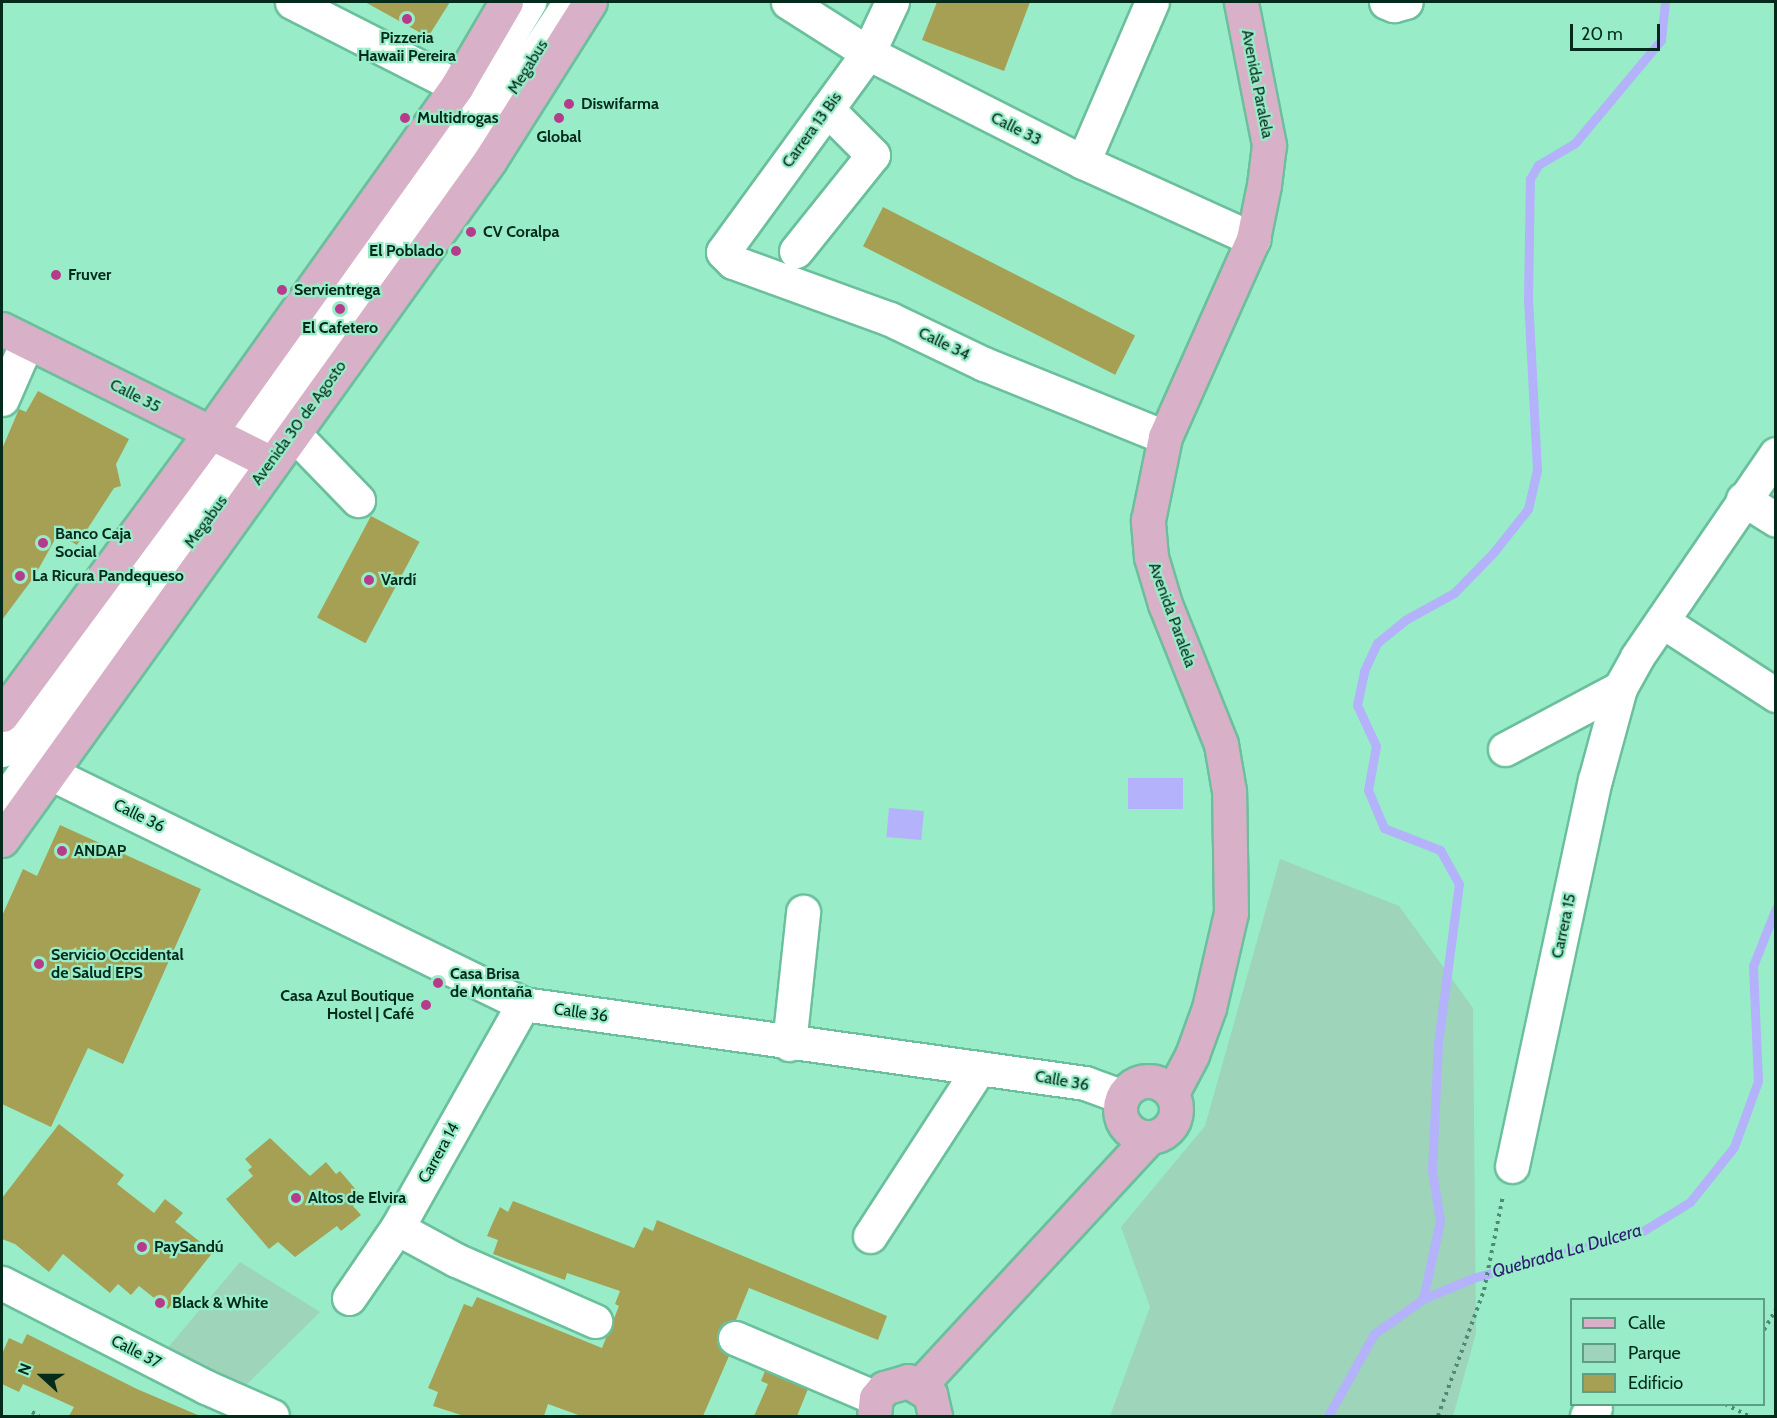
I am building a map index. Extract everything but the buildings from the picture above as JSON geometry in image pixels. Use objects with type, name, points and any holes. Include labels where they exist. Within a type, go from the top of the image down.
[{"type":"main road","name":"Avenida 30 de Agosto","points":[[2,840],[50,773],[240,448],[506,2]]},
{"type":"main road","name":"Avenida 30 de Agosto","points":[[2,715],[240,448],[292,432],[490,160],[590,2]]},
{"type":"main road","name":"Avenida Paralela","points":[[1172,1093],[1192,1055],[1209,1008],[1231,913],[1229,791],[1221,744],[1165,604],[1151,557],[1148,520],[1166,437],[1253,239],[1269,145],[1241,2]]},
{"type":"main road","name":"Calle 35","points":[[14,335],[240,448]]},
{"type":"main road","points":[[920,1385],[1149,1138],[1170,1128],[1176,1104],[1172,1093],[1149,1080],[1137,1083],[1123,1097],[1120,1116],[1126,1127],[1136,1136],[1149,1138]]},
{"type":"main road","points":[[875,1407],[895,1382],[920,1385],[930,1394],[934,1416]]},
{"type":"street","points":[[292,2],[457,86]]},
{"type":"street","name":"Megabus","points":[[2,802],[240,448],[473,95],[529,2]]},
{"type":"street","name":"Megabus","points":[[2,750],[240,448],[500,111],[570,2]]},
{"type":"street","name":"Calle 33","points":[[788,2],[868,53],[1083,162],[1253,239]]},
{"type":"street","name":"Carrera 13 Bis","points":[[723,252],[868,53],[892,2]]},
{"type":"street","points":[[1083,162],[1152,2]]},
{"type":"street","points":[[1386,2],[1394,5],[1406,2]]},
{"type":"street","points":[[796,251],[873,155],[827,110]]},
{"type":"street","name":"Calle 34","points":[[723,252],[733,262],[890,319],[984,364],[1166,437]]},
{"type":"street","points":[[2,399],[14,335]]},
{"type":"street","points":[[292,432],[357,500]]},
{"type":"street","name":"Carrera 15","points":[[1512,1166],[1595,780],[1620,688],[1743,499],[1776,454]]},
{"type":"street","points":[[1743,499],[1776,520]]},
{"type":"street","points":[[1662,621],[1776,695]]},
{"type":"street","name":"Carrera 15","points":[[1505,749],[1620,688]]},
{"type":"street","name":"Calle 36","points":[[50,773],[523,1004],[789,1044],[1085,1083],[1123,1097]]},
{"type":"street","points":[[789,1044],[803,912]]},
{"type":"street","name":"Carrera 14","points":[[349,1298],[397,1228],[523,1004]]},
{"type":"street","points":[[870,1236],[979,1068]]},
{"type":"street","points":[[397,1228],[456,1260],[596,1321]]},
{"type":"street","name":"Calle 37","points":[[2,1283],[206,1388],[272,1416]]},
{"type":"street","points":[[735,1338],[875,1407]]},
{"type":"path","points":[[1438,1416],[1484,1290],[1498,1212]]},
{"type":"path","points":[[1765,1327],[1776,1309]]},
{"type":"path","points":[[1729,1406],[1749,1416]]},
{"type":"path","points":[[32,1412],[39,1416]]},
{"type":"green space","points":[[1280,859],[1399,906],[1473,1008],[1476,1333],[1453,1416],[1110,1416],[1150,1307],[1121,1227],[1205,1126]]},
{"type":"green space","points":[[240,1262],[320,1312],[242,1389],[165,1351]]},
{"type":"water","points":[[1128,778],[1183,778],[1183,809],[1128,809]]},
{"type":"water","points":[[889,808],[924,811],[921,840],[886,837]]},
{"type":"waterway","points":[[1423,1299],[1440,1221],[1432,1170],[1438,1043],[1459,884],[1440,850],[1384,828],[1368,790],[1376,746],[1357,705],[1364,671],[1377,643],[1405,620],[1454,593],[1493,553],[1528,509],[1537,470],[1528,301],[1530,179],[1538,165],[1575,143],[1661,40],[1665,2]]},
{"type":"waterway","name":"Quebrada La Dulcera","points":[[1328,1416],[1374,1334],[1423,1299],[1473,1278],[1643,1231],[1690,1202],[1734,1147],[1758,1081],[1753,966],[1776,908]]},
{"type":"place","name":"Pizzeria Hawaii Pereira","points":[[407,19]]},
{"type":"place","name":"Diswifarma","points":[[569,104]]},
{"type":"place","name":"Multidrogas","points":[[405,118]]},
{"type":"place","name":"Global","points":[[559,118]]},
{"type":"place","name":"CV Coralpa","points":[[471,232]]},
{"type":"place","name":"El Poblado","points":[[456,251]]},
{"type":"place","name":"Fruver","points":[[56,275]]},
{"type":"place","name":"Servientrega","points":[[282,290]]},
{"type":"place","name":"El Cafetero","points":[[340,309]]},
{"type":"place","name":"Banco Caja Social","points":[[43,543]]},
{"type":"place","name":"La Ricura Pandequeso","points":[[20,576]]},
{"type":"place","name":"Vardí","points":[[369,580]]},
{"type":"place","name":"ANDAP","points":[[62,851]]},
{"type":"place","name":"Servicio Occidental de Salud EPS","points":[[39,964]]},
{"type":"place","name":"Casa Brisa de Montaña","points":[[438,983]]},
{"type":"place","name":"Casa Azul Boutique Hostel | Café","points":[[426,1005]]},
{"type":"place","name":"Altos de Elvira","points":[[296,1198]]},
{"type":"place","name":"PaySandú","points":[[142,1247]]},
{"type":"place","name":"Black & White","points":[[160,1303]]}]
